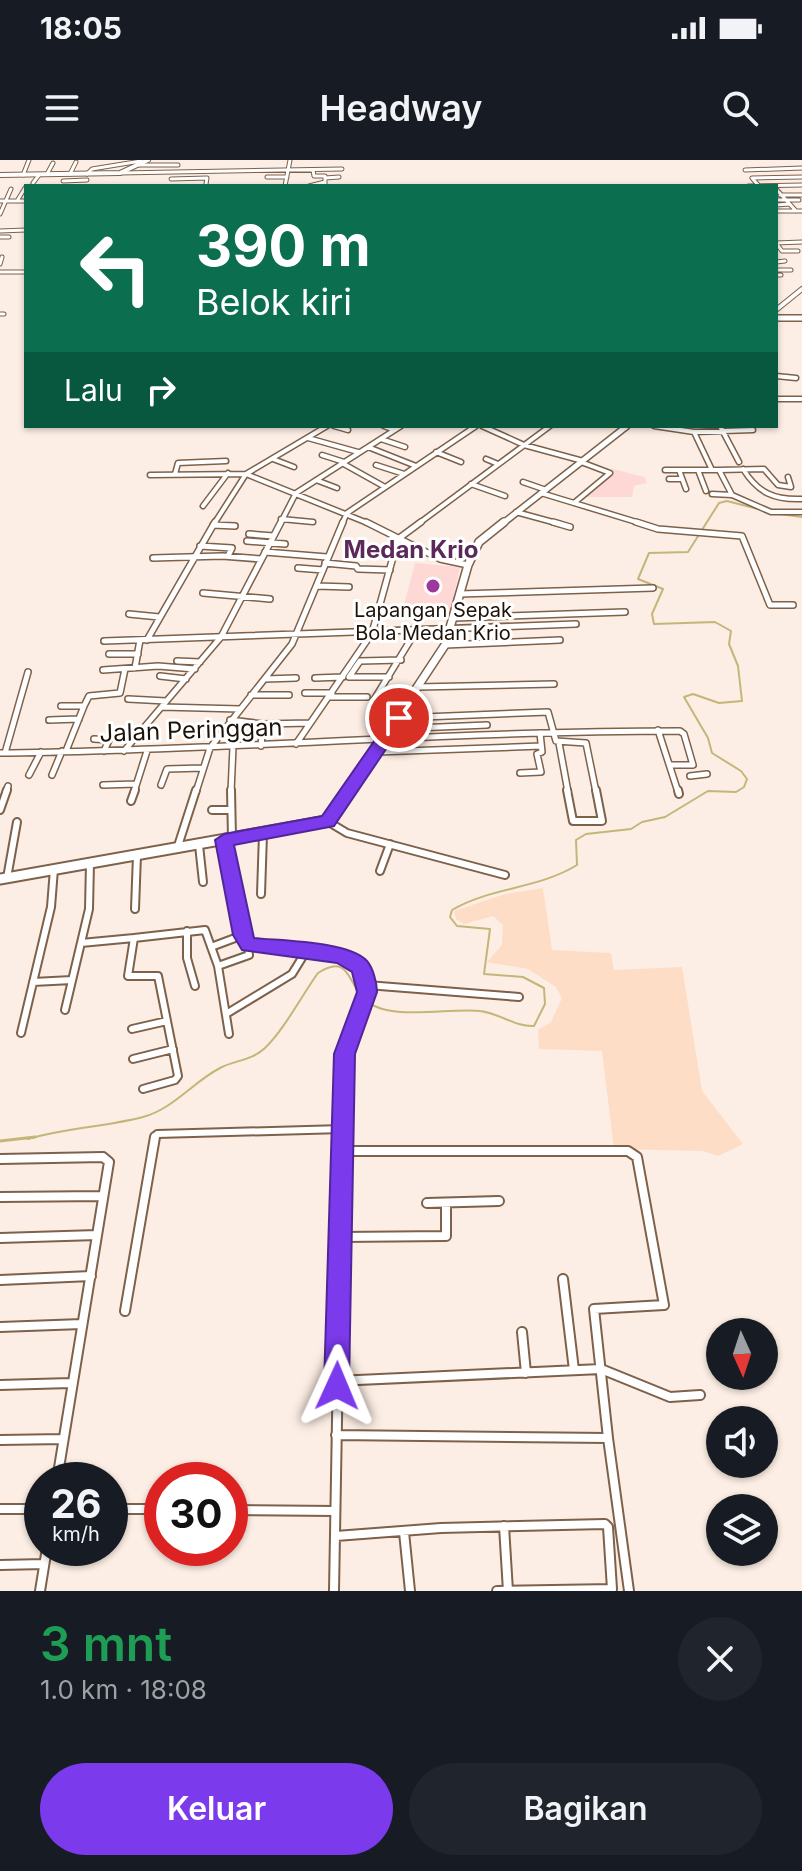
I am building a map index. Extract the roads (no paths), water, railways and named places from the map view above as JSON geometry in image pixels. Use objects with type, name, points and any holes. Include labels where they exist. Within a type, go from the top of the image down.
[{"type":"street","points":[[23,175],[29,160]]},
{"type":"street","points":[[120,173],[148,160]]},
{"type":"street","points":[[285,184],[290,160]]},
{"type":"street","points":[[70,174],[76,162]]},
{"type":"street","points":[[65,182],[85,184],[97,162]]},
{"type":"street","points":[[95,168],[140,162],[178,162],[169,184]]},
{"type":"street","points":[[47,174],[53,163]]},
{"type":"street","points":[[768,163],[773,169]]},
{"type":"street","points":[[782,163],[787,169]]},
{"type":"street","points":[[318,164],[318,170]]},
{"type":"street","points":[[796,164],[802,172]]},
{"type":"street","points":[[106,173],[110,165]]},
{"type":"street","points":[[0,175],[342,169]]},
{"type":"street","points":[[773,169],[802,172],[745,172],[773,169]]},
{"type":"street","points":[[313,170],[314,176],[325,182],[338,179]]},
{"type":"street","points":[[757,184],[752,178],[794,177],[802,172]]},
{"type":"street","points":[[138,181],[145,173]]},
{"type":"street","points":[[33,183],[39,175]]},
{"type":"street","points":[[267,177],[287,177]]},
{"type":"street","points":[[780,177],[796,195]]},
{"type":"street","points":[[794,177],[802,185]]},
{"type":"street","points":[[171,179],[207,178],[206,184]]},
{"type":"street","points":[[767,178],[772,184]]},
{"type":"street","points":[[743,181],[746,184]]},
{"type":"street","points":[[778,186],[802,185]]},
{"type":"street","points":[[0,214],[11,189]]},
{"type":"street","points":[[17,201],[24,190]]},
{"type":"street","points":[[778,199],[802,195]]},
{"type":"street","points":[[778,199],[791,205]]},
{"type":"street","points":[[778,199],[801,205]]},
{"type":"street","points":[[0,201],[24,201]]},
{"type":"street","points":[[778,210],[801,205]]},
{"type":"street","points":[[0,231],[24,230]]},
{"type":"street","points":[[0,237],[9,237]]},
{"type":"street","points":[[778,243],[802,242]]},
{"type":"street","points":[[778,246],[782,251],[798,251]]},
{"type":"street","points":[[0,264],[2,257]]},
{"type":"street","points":[[778,262],[785,261]]},
{"type":"street","points":[[778,273],[791,270]]},
{"type":"street","points":[[0,273],[24,272]]},
{"type":"street","points":[[778,307],[802,289]]},
{"type":"street","points":[[778,318],[802,318]]},
{"type":"street","points":[[778,376],[796,378]]},
{"type":"street","points":[[778,399],[802,399]]},
{"type":"street","points":[[135,668],[144,640],[246,474],[324,428]]},
{"type":"street","points":[[341,428],[348,430]]},
{"type":"street","points":[[390,428],[395,430]]},
{"type":"street","points":[[124,751],[221,637],[296,493],[398,428]]},
{"type":"street","points":[[177,849],[210,748],[296,635],[347,513],[473,428]]},
{"type":"street","points":[[486,428],[524,445],[610,473],[574,503]]},
{"type":"street","points":[[296,744],[372,633],[398,539],[547,428]]},
{"type":"street","points":[[327,821],[377,752],[445,645],[468,565],[479,542],[624,428]]},
{"type":"street","points":[[667,428],[694,432],[753,430]]},
{"type":"street","points":[[722,429],[739,462]]},
{"type":"street","points":[[694,432],[712,470]]},
{"type":"street","points":[[308,438],[359,453]]},
{"type":"street","points":[[381,439],[405,447]]},
{"type":"street","points":[[368,447],[384,452],[391,459],[416,466]]},
{"type":"street","points":[[436,452],[461,462]]},
{"type":"street","points":[[322,455],[385,487]]},
{"type":"street","points":[[273,459],[294,467]]},
{"type":"street","points":[[486,459],[498,464]]},
{"type":"street","points":[[175,474],[178,463],[226,461]]},
{"type":"street","points":[[204,473],[206,462]]},
{"type":"street","points":[[376,465],[404,474]]},
{"type":"street","points":[[743,469],[756,490],[778,499],[802,499]]},
{"type":"street","points":[[665,470],[764,469],[773,482],[791,487],[788,477]]},
{"type":"street","points":[[679,470],[686,489]]},
{"type":"street","points":[[698,470],[709,492],[732,495],[771,512],[802,512]]},
{"type":"street","points":[[719,470],[732,495]]},
{"type":"street","points":[[203,506],[228,473]]},
{"type":"street","points":[[150,475],[246,474],[347,513],[440,559],[468,565]]},
{"type":"street","points":[[669,479],[682,479]]},
{"type":"street","points":[[316,480],[337,488]]},
{"type":"street","points":[[395,480],[405,484]]},
{"type":"street","points":[[523,482],[566,503],[658,529],[743,537],[770,605],[793,605]]},
{"type":"street","points":[[471,484],[505,496]]},
{"type":"street","points":[[212,495],[230,496]]},
{"type":"street","points":[[516,512],[570,527]]},
{"type":"street","points":[[281,519],[313,522]]},
{"type":"street","points":[[213,525],[235,526]]},
{"type":"street","points":[[249,534],[273,536]]},
{"type":"street","points":[[247,541],[285,544]]},
{"type":"street","points":[[200,546],[232,548],[228,556]]},
{"type":"street","points":[[265,552],[390,570]]},
{"type":"street","points":[[153,558],[228,556],[261,559]]},
{"type":"street","points":[[298,568],[323,570]]},
{"type":"street","points":[[317,586],[349,587]]},
{"type":"street","points":[[459,594],[653,588]]},
{"type":"street","points":[[203,593],[270,599]]},
{"type":"street","points":[[454,618],[625,612]]},
{"type":"street","points":[[129,614],[159,617]]},
{"type":"street","points":[[104,641],[576,624]]},
{"type":"street","points":[[375,698],[416,631]]},
{"type":"street","points":[[445,645],[560,640]]},
{"type":"street","points":[[109,654],[138,654]]},
{"type":"street","points":[[389,677],[349,677],[360,661],[401,660]]},
{"type":"street","points":[[177,661],[200,662]]},
{"type":"street","points":[[103,670],[161,666],[195,669]]},
{"type":"street","points":[[52,775],[89,696],[120,693],[125,669]]},
{"type":"street","points":[[2,753],[15,729],[15,712],[28,672]]},
{"type":"street","points":[[160,676],[186,679]]},
{"type":"street","points":[[315,678],[343,677]]},
{"type":"street","points":[[265,679],[296,678]]},
{"type":"street","points":[[418,687],[554,684]]},
{"type":"street","points":[[305,693],[367,697]]},
{"type":"street","points":[[251,695],[289,695]]},
{"type":"street","points":[[128,699],[166,701]]},
{"type":"street","points":[[61,706],[84,706]]},
{"type":"street","points":[[162,707],[240,709]]},
{"type":"street","points":[[399,718],[547,712],[559,743],[573,821],[602,821],[586,743],[559,743]]},
{"type":"street","points":[[49,720],[79,719]]},
{"type":"street","points":[[230,720],[263,724],[310,723]]},
{"type":"street","points":[[261,746],[263,724]]},
{"type":"street","points":[[392,729],[487,725]]},
{"type":"street","points":[[679,794],[658,730],[682,732],[694,776],[707,774]]},
{"type":"street","name":"Jalan Peringgan","points":[[2,753],[147,751],[553,731],[658,730]]},
{"type":"street","points":[[520,773],[541,772],[537,754],[542,753],[540,733]]},
{"type":"street","points":[[94,739],[109,740],[104,751]]},
{"type":"street","points":[[377,752],[541,746]]},
{"type":"street","points":[[218,966],[250,955],[243,935],[228,839],[233,747]]},
{"type":"street","points":[[131,801],[147,751]]},
{"type":"street","points":[[29,775],[41,752]]},
{"type":"street","points":[[670,765],[693,765]]},
{"type":"street","points":[[161,785],[167,769],[203,768]]},
{"type":"street","points":[[103,785],[136,784]]},
{"type":"street","points":[[0,810],[8,786]]},
{"type":"street","points":[[212,810],[231,810]]},
{"type":"street","points":[[17,822],[4,878],[327,821],[347,833],[505,875]]},
{"type":"street","points":[[261,894],[263,834]]},
{"type":"street","points":[[380,871],[390,844]]},
{"type":"street","points":[[199,845],[203,882]]},
{"type":"street","points":[[135,909],[137,855]]},
{"type":"street","points":[[65,1010],[89,909],[90,863]]},
{"type":"street","points":[[21,1033],[51,907],[54,869]]},
{"type":"street","points":[[81,943],[205,930],[218,966],[229,1034]]},
{"type":"street","points":[[187,931],[187,958],[195,986]]},
{"type":"street","points":[[211,947],[243,935]]},
{"type":"street","points":[[134,938],[128,976],[157,974],[177,1078],[143,1089]]},
{"type":"street","points":[[248,945],[340,956],[360,967],[367,985],[366,996],[344,1054],[334,1591]]},
{"type":"street","points":[[226,1014],[292,974],[305,953]]},
{"type":"street","points":[[33,982],[72,980]]},
{"type":"street","points":[[367,985],[519,997]]},
{"type":"street","points":[[132,1029],[167,1021]]},
{"type":"street","points":[[133,1059],[173,1049]]},
{"type":"street","points":[[125,1311],[157,1134],[343,1129]]},
{"type":"street","points":[[343,1151],[634,1153],[637,1157],[662,1307],[594,1309],[629,1591]]},
{"type":"street","points":[[0,1159],[103,1157],[109,1162],[60,1462]]},
{"type":"street","points":[[0,1197],[103,1196]]},
{"type":"street","points":[[427,1203],[499,1201]]},
{"type":"street","points":[[341,1237],[446,1236],[446,1203]]},
{"type":"street","points":[[0,1238],[97,1235]]},
{"type":"street","points":[[0,1280],[91,1276]]},
{"type":"street","points":[[563,1279],[574,1370]]},
{"type":"street","points":[[0,1327],[82,1324]]},
{"type":"street","points":[[522,1332],[526,1373]]},
{"type":"street","points":[[336,1381],[601,1369],[670,1397],[700,1395]]},
{"type":"street","points":[[0,1385],[71,1383]]},
{"type":"street","points":[[336,1435],[608,1438]]},
{"type":"street","points":[[0,1440],[63,1439]]},
{"type":"street","points":[[0,1509],[24,1509]]},
{"type":"street","points":[[248,1510],[335,1511]]},
{"type":"street","points":[[336,1536],[504,1526],[607,1525],[613,1588],[497,1591]]},
{"type":"street","points":[[504,1526],[508,1591]]},
{"type":"street","points":[[404,1532],[410,1591]]},
{"type":"street","points":[[0,1565],[24,1564]]},
{"type":"street","points":[[40,1591],[44,1566]]},
{"type":"waterway","points":[[28,1139],[143,1117],[164,1108],[210,1074],[265,1048],[318,973],[336,966],[346,972],[358,992],[373,1006],[402,1012],[480,1011],[534,1026],[545,1004],[544,988],[523,977],[484,974],[490,929],[457,926],[450,917],[452,910],[482,897],[546,879],[577,865],[576,840],[586,834],[631,829],[642,822],[665,817],[708,791],[736,792],[744,787],[747,779],[741,771],[712,753],[708,738],[684,697],[693,694],[719,703],[742,701],[738,666],[729,644],[731,631],[715,622],[654,624],[652,614],[663,589],[638,579],[649,553],[688,552],[719,503],[727,501],[758,509]]},
{"type":"waterway","points":[[772,513],[802,517]]},
{"type":"waterway","points":[[0,1141],[35,1137]]},
{"type":"place","name":"Lapangan Sepak Bola Medan Krio","points":[[433,586]]},
{"type":"district","name":"Medan Krio","points":[[411,549]]}]
